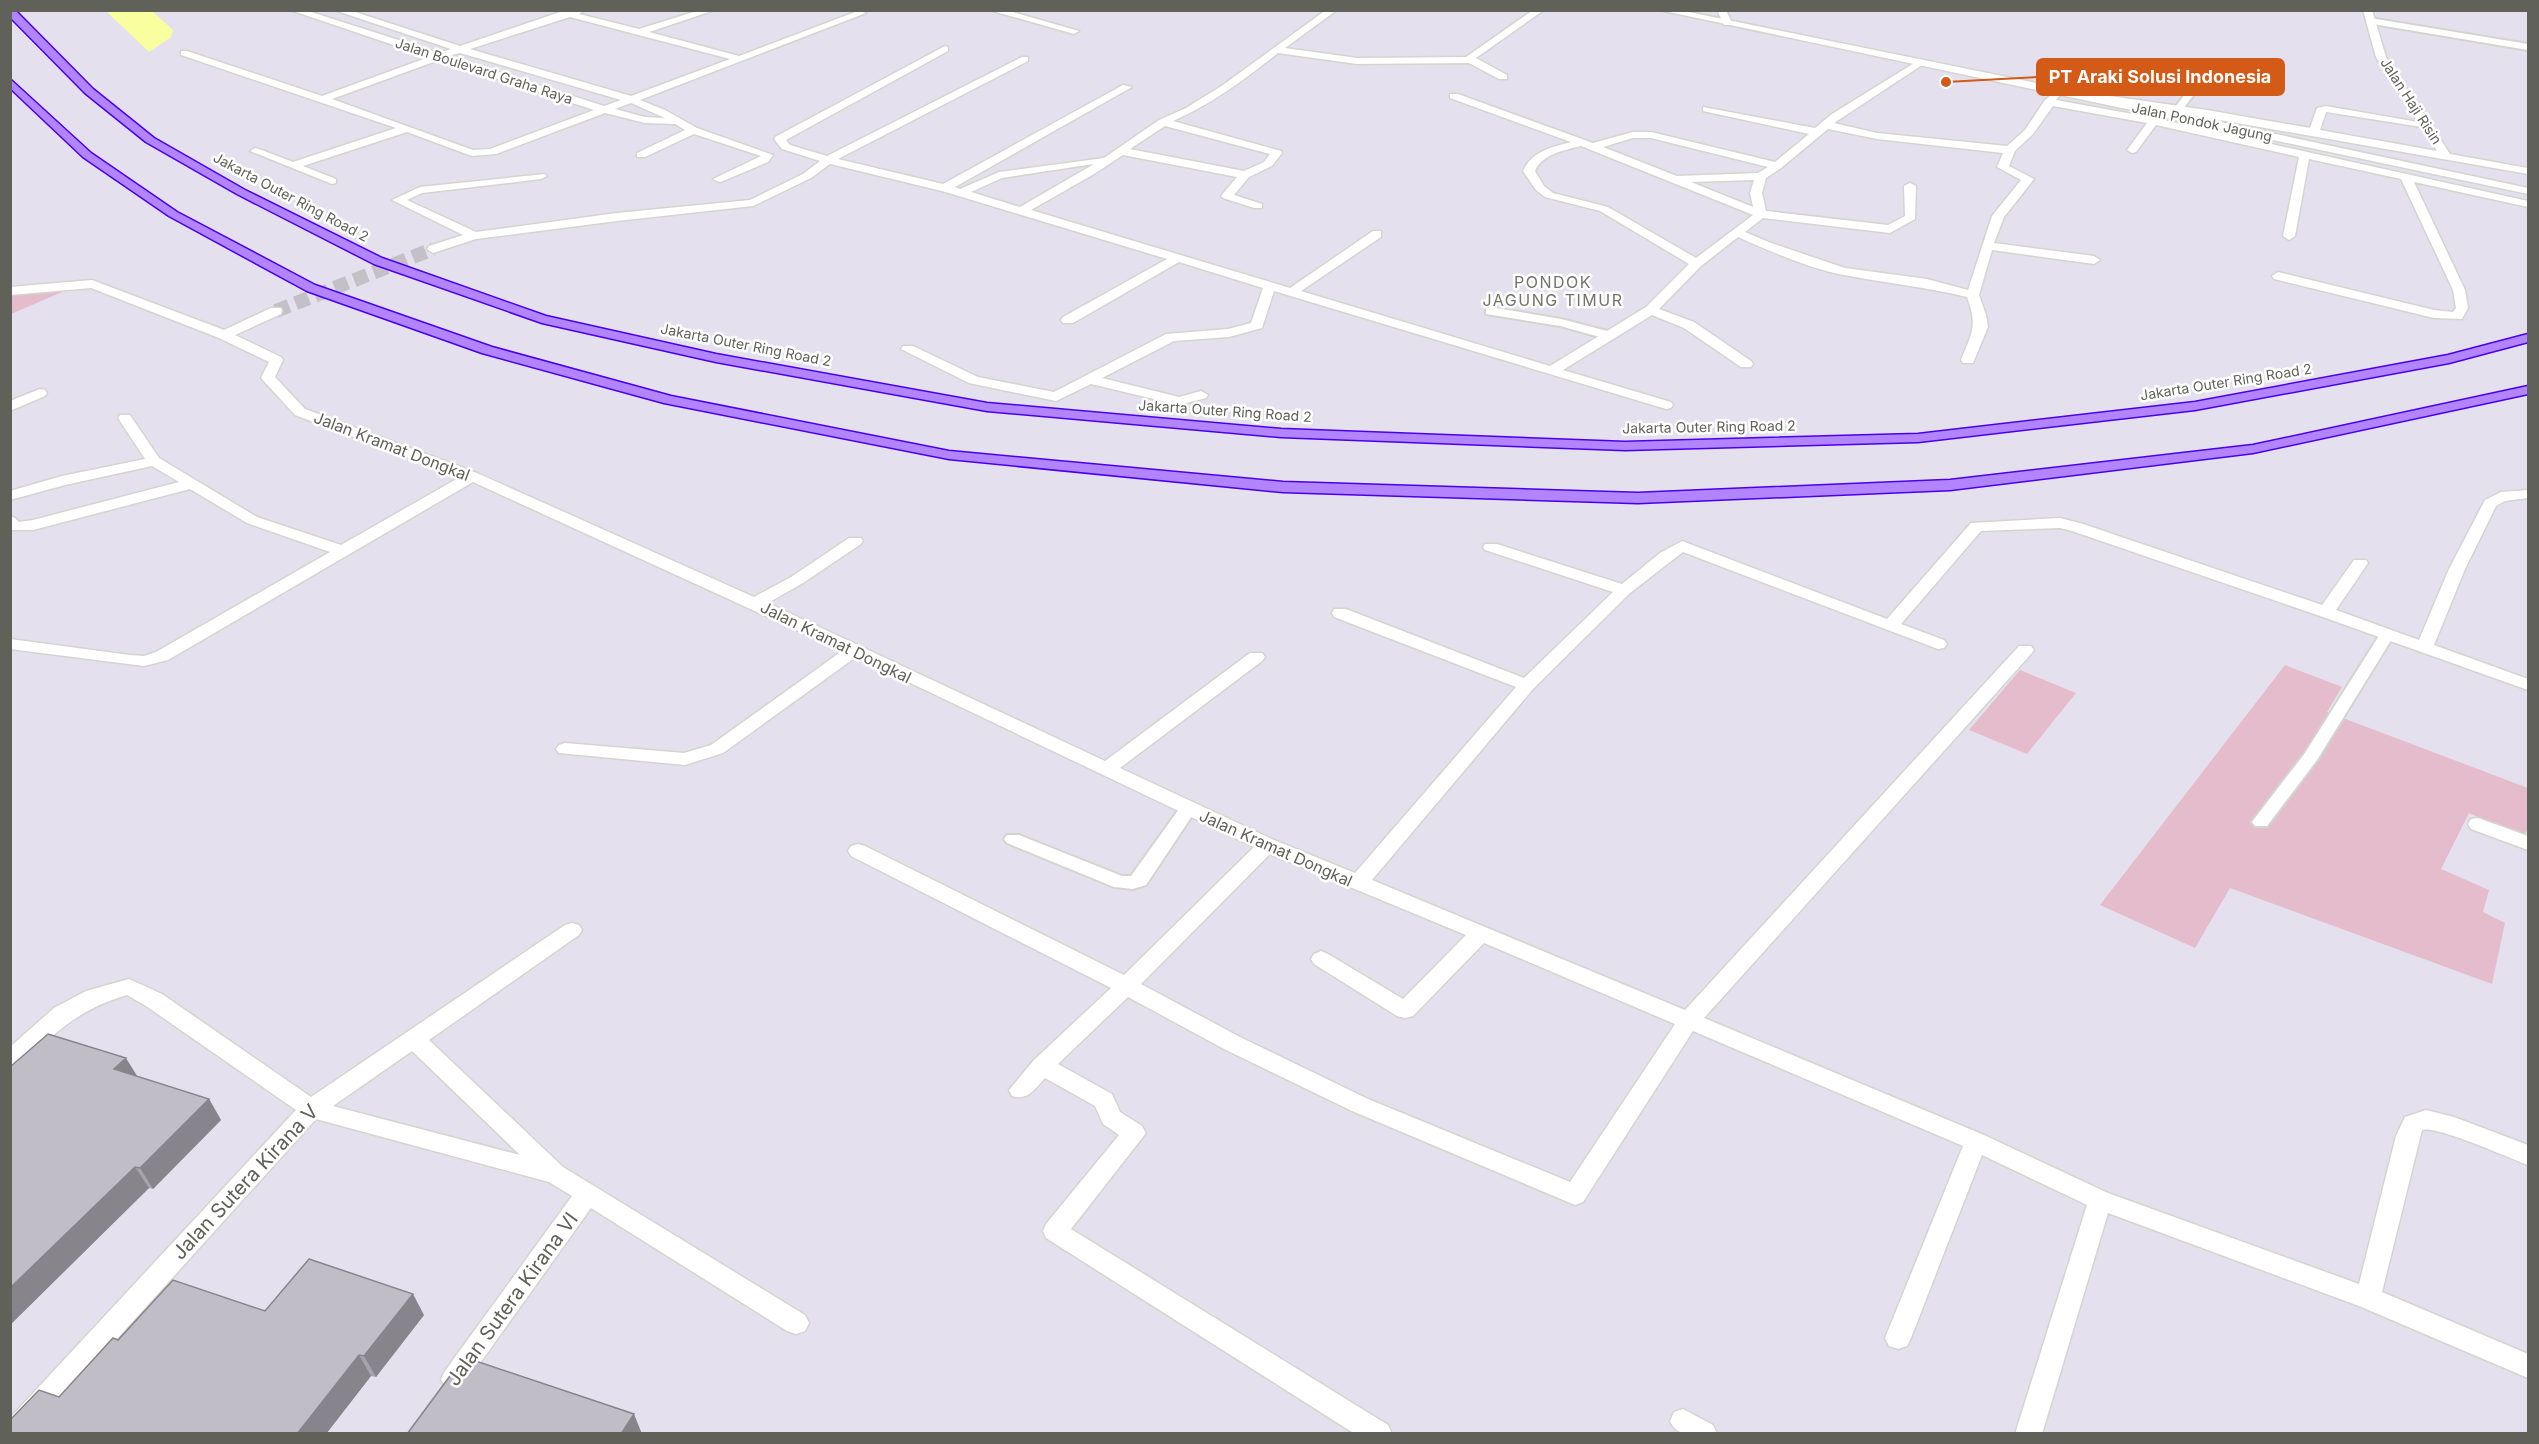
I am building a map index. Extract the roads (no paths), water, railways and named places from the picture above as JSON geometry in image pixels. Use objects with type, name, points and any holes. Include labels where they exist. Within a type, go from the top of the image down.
[{"type":"highway","name":"Jakarta Outer Ring Road 2","points":[[10,11],[89,91],[150,140],[241,192],[378,261],[554,321],[716,358],[987,407],[1281,433],[1624,446],[1918,438],[2195,406],[2449,359],[2529,338]]},
{"type":"highway","points":[[10,82],[87,155],[173,214],[311,288],[487,350],[669,400],[949,455],[1283,487],[1638,498],[1950,485],[2253,449],[2529,390]]},
{"type":"street","name":"Jalan Boulevard Graha Raya","points":[[294,10],[602,109],[645,120],[676,122]]},
{"type":"street","name":"Jalan Boulevard Graha Raya","points":[[338,10],[459,49],[629,99],[661,112],[693,130],[768,154],[764,160],[719,179]]},
{"type":"street","points":[[558,10],[737,58]]},
{"type":"street","points":[[320,100],[459,49],[581,10]]},
{"type":"street","points":[[642,31],[711,10]]},
{"type":"street","points":[[993,10],[1074,31]]},
{"type":"street","points":[[1018,212],[1106,161],[1163,122],[1190,110],[1227,87],[1305,28],[1333,10]]},
{"type":"street","points":[[1471,60],[1471,57],[1540,10]]},
{"type":"street","name":"Jalan Pondok Jagung","points":[[1663,10],[2080,95],[2155,116],[2176,112],[2529,191]]},
{"type":"street","points":[[1721,10],[1727,23]]},
{"type":"street","points":[[184,52],[407,128],[472,153],[487,153],[861,13]]},
{"type":"street","name":"Jalan Haji Risin","points":[[2369,16],[2381,57],[2446,156]]},
{"type":"street","points":[[945,49],[779,139],[786,147],[828,160],[945,188],[1018,212],[1293,291],[1665,405]]},
{"type":"street","points":[[1278,50],[1357,61],[1471,60],[1503,77]]},
{"type":"street","points":[[433,249],[474,236],[753,203],[807,176],[828,160],[1025,59]]},
{"type":"street","points":[[1673,180],[1761,176],[1778,166],[1821,128],[1919,63]]},
{"type":"street","points":[[945,188],[1127,87]]},
{"type":"street","points":[[1968,360],[1981,327],[1980,315],[1973,296],[1987,246],[1998,216],[2028,179],[2003,166],[2010,150],[2029,132],[2058,91]]},
{"type":"street","points":[[2080,95],[2314,132],[2529,171]]},
{"type":"street","points":[[1454,96],[1587,144],[1761,214],[1890,229],[1911,217],[1910,186]]},
{"type":"street","points":[[2049,102],[2155,116],[2529,204]]},
{"type":"street","points":[[1707,109],[1877,136],[2010,150]]},
{"type":"street","points":[[2314,132],[2321,110],[2326,109],[2418,125]]},
{"type":"street","points":[[2132,150],[2155,116]]},
{"type":"street","points":[[1163,122],[1277,153],[1268,164],[1245,175],[1227,196],[1258,206]]},
{"type":"street","points":[[294,165],[407,128]]},
{"type":"street","points":[[641,155],[693,130]]},
{"type":"street","points":[[1697,263],[1604,209],[1550,195],[1540,188],[1529,171],[1530,167],[1542,156],[1633,135],[1651,135],[1778,166]]},
{"type":"street","points":[[255,151],[332,181]]},
{"type":"street","points":[[1121,151],[1245,175]]},
{"type":"street","points":[[2289,236],[2305,153]]},
{"type":"street","points":[[960,193],[999,175],[1090,161],[1106,161]]},
{"type":"street","points":[[2278,276],[2434,314],[2457,316],[2462,308],[2459,290],[2405,175]]},
{"type":"street","points":[[474,236],[398,200],[420,190],[541,176]]},
{"type":"street","points":[[1761,176],[1756,193],[1761,214]]},
{"type":"street","points":[[1551,371],[1651,310],[1697,263],[1761,214]]},
{"type":"street","points":[[1738,233],[1767,246],[1843,271],[1927,283],[1973,296]]},
{"type":"street","points":[[1293,291],[1377,234]]},
{"type":"street","points":[[1987,246],[2094,260]]},
{"type":"street","points":[[1068,320],[1178,258]]},
{"type":"street","name":"Jalan Kramat Dongkal","points":[[10,291],[92,284],[224,335],[276,360],[268,378],[300,411],[472,476],[755,603],[1266,845],[1481,933],[1976,1143],[2100,1200],[2368,1298],[2529,1366]]},
{"type":"street","points":[[908,350],[974,380],[1056,397],[1171,338],[1229,333],[1257,325],[1270,285]]},
{"type":"street","points":[[1651,310],[1689,326],[1746,364]]},
{"type":"street","points":[[224,335],[276,311]]},
{"type":"street","points":[[1091,380],[1179,401],[1201,395]]},
{"type":"street","points":[[10,407],[40,393]]},
{"type":"street","points":[[124,418],[154,461],[191,484],[252,520],[342,552]]},
{"type":"street","points":[[10,496],[62,481],[154,461]]},
{"type":"street","points":[[10,644],[130,660],[144,661],[162,656],[472,476]]},
{"type":"street","points":[[10,521],[13,525],[20,527],[33,525],[191,484]]},
{"type":"street","points":[[2424,648],[2457,569],[2490,504],[2501,497],[2529,494]]},
{"type":"street","points":[[1890,626],[1977,526],[2060,523],[2326,612],[2529,685]]},
{"type":"street","points":[[755,603],[796,580],[855,541]]},
{"type":"street","points":[[1358,883],[1527,685],[1624,590],[1682,546],[1938,644]]},
{"type":"street","points":[[1491,547],[1624,590]]},
{"type":"street","points":[[2326,612],[2360,563]]},
{"type":"street","points":[[1340,613],[1527,685]]},
{"type":"street","points":[[858,851],[1126,986],[1232,1043],[1360,1105],[1575,1195],[1688,1021],[2025,650]]},
{"type":"street","points":[[565,749],[685,759],[717,749],[853,651]]},
{"type":"street","points":[[1107,770],[1256,657]]},
{"type":"street","points":[[2478,824],[2529,843]]},
{"type":"street","points":[[1020,1090],[1266,845]]},
{"type":"street","name":"Jalan Sutera Kirana V","points":[[13,1434],[311,1109],[572,930]]},
{"type":"street","points":[[1321,959],[1405,1010],[1481,933]]},
{"type":"street","points":[[10,1061],[62,1014],[94,997],[129,987],[154,1000],[311,1109],[556,1174]]},
{"type":"street","points":[[414,1039],[556,1174],[796,1323]]},
{"type":"street","points":[[1042,1066],[1104,1100],[1111,1118],[1134,1133],[1056,1231],[1379,1434]]},
{"type":"street","points":[[2368,1298],[2408,1136],[2413,1124],[2426,1119],[2446,1124],[2529,1155]]},
{"type":"street","points":[[1898,1338],[1976,1143]]},
{"type":"street","name":"Jalan Sutera Kirana VI","points":[[442,1395],[588,1193]]},
{"type":"street","points":[[2028,1434],[2100,1200]]},
{"type":"lane","points":[[2369,16],[2529,47]]},
{"type":"lane","points":[[2176,112],[2204,75]]},
{"type":"lane","points":[[1490,311],[1561,323],[1607,335]]},
{"type":"lane","points":[[2261,822],[2311,756],[2387,634]]},
{"type":"lane","points":[[1013,839],[1120,882],[1133,883],[1140,880],[1188,809]]},
{"type":"tunnel","points":[[276,311],[433,249]]},
{"type":"place","name":"PT Araki Solusi Indonesia","points":[[1946,82]]},
{"type":"district","name":"PONDOK JAGUNG TIMUR","points":[[1553,291]]}]
